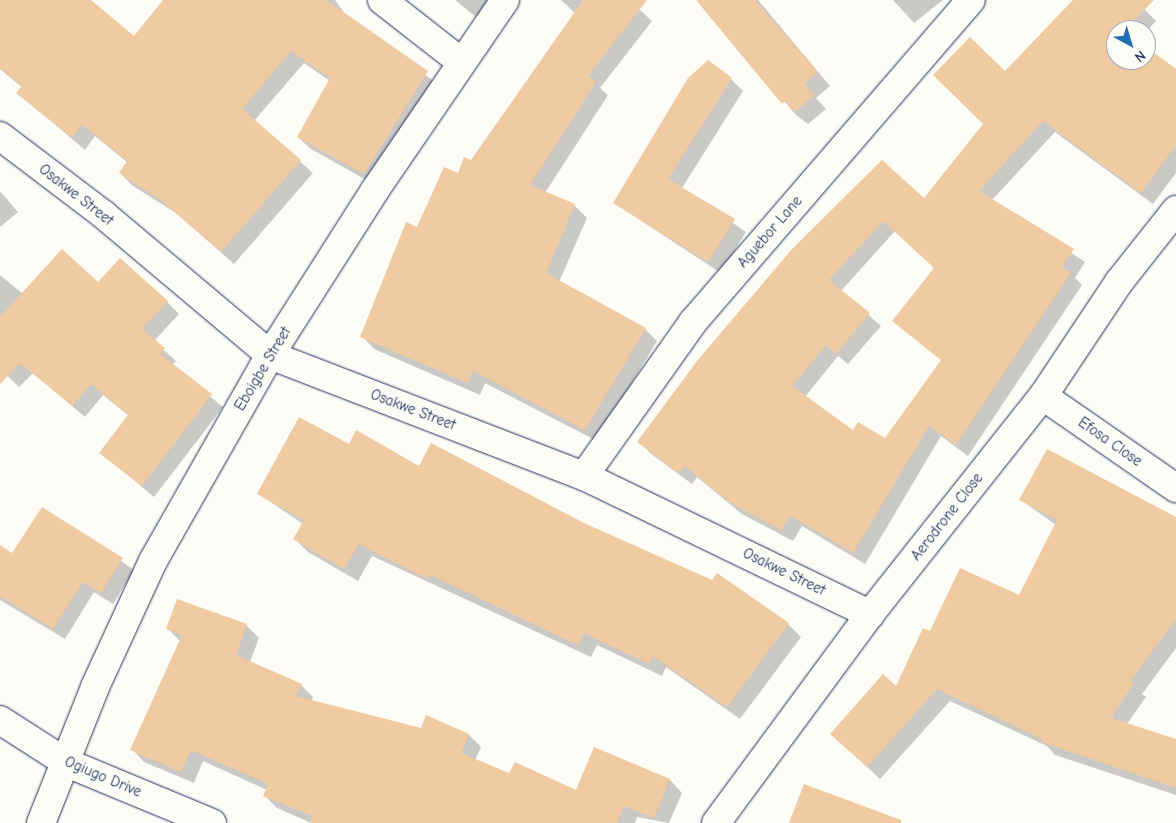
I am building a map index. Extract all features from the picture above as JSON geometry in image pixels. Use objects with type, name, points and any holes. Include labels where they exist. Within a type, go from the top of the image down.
[{"type":"street","points":[[382,0],[461,62]]},
{"type":"street","name":"Eboigbe Street","points":[[41,823],[67,763],[95,687],[153,561],[270,355],[461,62],[505,0]]},
{"type":"street","name":"Aguebor Lane","points":[[584,476],[693,322],[971,0]]},
{"type":"street","name":"Osakwe Street","points":[[0,136],[104,215],[270,355],[584,476],[870,614]]},
{"type":"street","name":"Aerodrone Close","points":[[716,823],[870,614],[1043,396],[1119,282],[1176,210]]},
{"type":"street","name":"Efosa Close","points":[[1043,396],[1176,488]]},
{"type":"street","name":"Ogiugo Drive","points":[[0,720],[67,763],[212,823]]},
{"type":"building","points":[[0,0],[91,0],[134,36],[163,0],[326,0],[428,71],[364,174],[297,137],[330,78],[291,51],[242,109],[301,160],[221,252],[162,201],[119,173],[127,161],[82,124],[72,138],[16,93],[22,86],[0,68]]},
{"type":"building","points":[[583,0],[647,0],[588,76],[596,82],[530,185],[575,204],[546,273],[646,328],[585,430],[473,371],[468,383],[360,337],[406,222],[417,227],[444,167],[458,173],[464,157],[471,160]]},
{"type":"building","points":[[696,0],[755,0],[818,72],[804,84],[814,95],[795,112],[785,101],[782,104]]},
{"type":"building","points":[[1073,0],[1154,0],[1135,20],[1106,20],[1106,70],[1156,70],[1156,54],[1176,69],[1176,145],[1141,193],[1043,121],[979,191],[1074,249],[1062,267],[1071,273],[956,445],[929,426],[853,553],[790,515],[781,530],[729,502],[685,466],[679,473],[637,442],[697,361],[792,249],[882,160],[924,198],[983,124],[933,75],[970,37],[1005,71]],"holes":[[[883,221],[934,268],[892,321],[941,360],[885,438],[858,422],[853,430],[792,386],[826,345],[836,354],[870,313],[829,280]]]},
{"type":"building","points":[[708,60],[732,78],[668,179],[735,219],[708,262],[613,203],[688,78]]},
{"type":"building","points":[[62,249],[98,282],[120,258],[168,301],[142,329],[165,348],[160,354],[212,394],[142,486],[99,453],[128,415],[91,384],[72,406],[20,363],[0,384],[0,317]]},
{"type":"building","points":[[299,417],[349,444],[356,430],[419,466],[431,443],[584,523],[712,580],[717,573],[789,623],[727,707],[653,656],[649,664],[584,633],[578,645],[430,575],[427,579],[359,544],[344,569],[293,539],[304,520],[257,494]]},
{"type":"building","points":[[1047,449],[1176,517],[1176,619],[1130,681],[1134,683],[1111,718],[1176,739],[1176,788],[1041,742],[1042,739],[937,689],[867,767],[830,734],[883,674],[896,686],[923,628],[930,631],[960,568],[1019,595],[1057,520],[1019,500]]},
{"type":"building","points":[[42,507],[123,558],[101,593],[83,582],[53,629],[0,596],[0,545],[12,553]]},
{"type":"building","points":[[177,599],[247,624],[236,655],[302,684],[296,696],[421,728],[426,715],[469,734],[461,753],[509,773],[515,762],[576,790],[594,747],[670,779],[654,818],[624,806],[617,823],[310,823],[313,816],[263,796],[268,784],[191,750],[181,772],[130,750],[182,635],[166,629]]},
{"type":"building","points":[[804,784],[901,820],[901,823],[789,823]]}]
